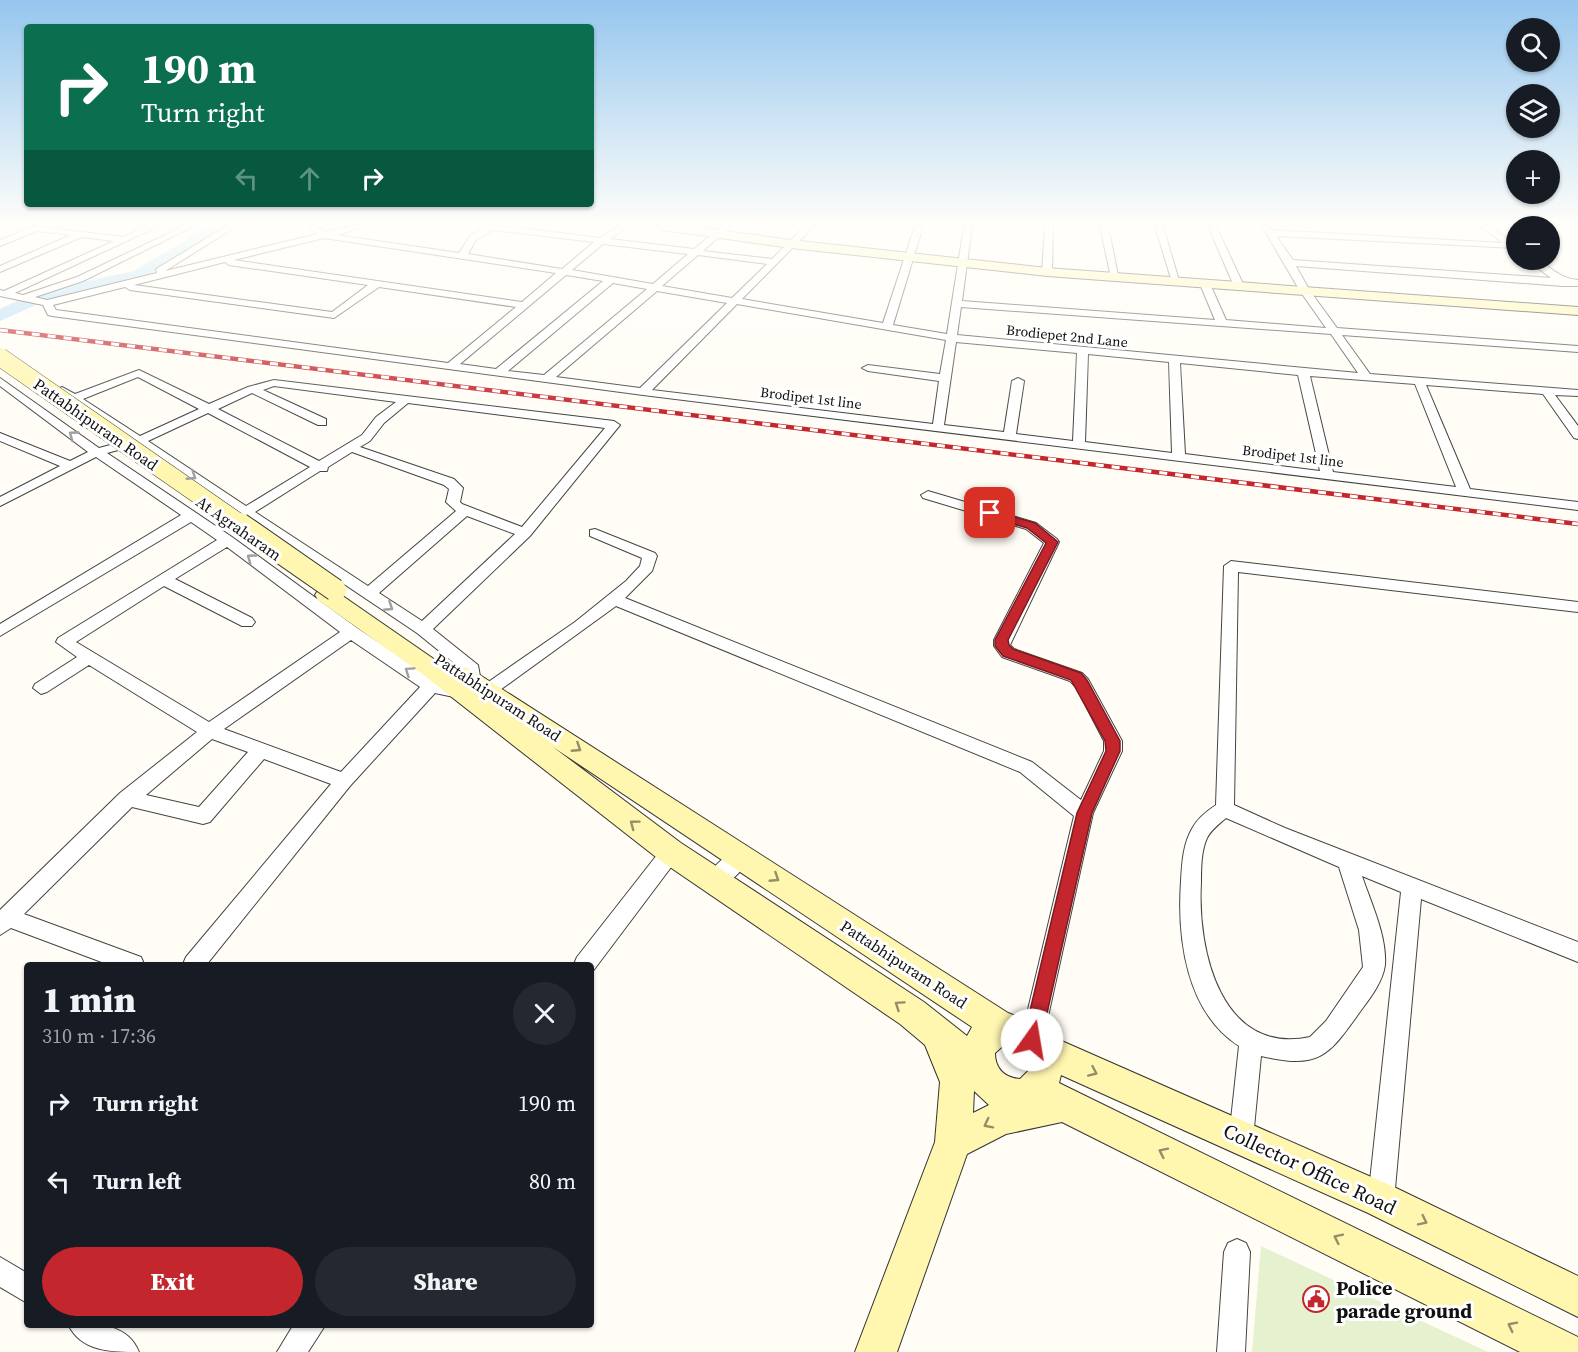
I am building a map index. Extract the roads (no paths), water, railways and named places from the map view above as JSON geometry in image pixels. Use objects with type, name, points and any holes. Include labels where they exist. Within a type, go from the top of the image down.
[{"type":"street","points":[[32,301],[58,289]]},
{"type":"street","points":[[2,294],[32,301],[102,289]]},
{"type":"street","points":[[143,289],[334,315],[369,289]]},
{"type":"street","points":[[412,289],[524,305]]},
{"type":"street","points":[[451,366],[544,289]]},
{"type":"street","points":[[499,372],[600,289]]},
{"type":"street","points":[[548,378],[653,289]]},
{"type":"street","name":"Brodiepet 2nd Lane","points":[[661,289],[952,338],[1174,361],[1578,393]]},
{"type":"street","points":[[643,392],[745,289]]},
{"type":"street","points":[[887,326],[899,289]]},
{"type":"street","points":[[938,429],[959,289]]},
{"type":"street","points":[[1207,289],[1222,324]]},
{"type":"street","points":[[1280,289],[1578,311]]},
{"type":"street","points":[[1305,291],[1367,377]]},
{"type":"street","name":"Brodipet 1st line","points":[[32,301],[52,313],[643,392],[1578,506]]},
{"type":"street","points":[[957,304],[1578,348]]},
{"type":"street","points":[[1079,446],[1083,351]]},
{"type":"street","points":[[2,359],[75,398],[423,629],[472,669],[474,689],[616,600],[650,566],[652,560],[650,556],[595,533]]},
{"type":"street","name":"Pattabhipuram Road","points":[[2,359],[330,592],[474,689],[741,856],[1024,1039]]},
{"type":"street","points":[[1174,361],[1179,458]]},
{"type":"street","points":[[868,368],[946,378]]},
{"type":"street","points":[[1303,372],[1327,474]]},
{"type":"street","points":[[75,398],[139,374],[322,468]]},
{"type":"street","points":[[1009,437],[1018,381]]},
{"type":"street","points":[[1419,381],[1465,492]]},
{"type":"street","points":[[0,502],[97,452],[138,441],[252,389],[274,383],[614,426],[525,533],[423,629]]},
{"type":"street","name":"At Agraharam","points":[[2,386],[227,540],[351,632],[431,686],[474,689]]},
{"type":"street","points":[[252,389],[322,422]]},
{"type":"street","points":[[1547,391],[1578,435]]},
{"type":"street","points":[[247,511],[352,448],[366,438],[380,420],[406,399]]},
{"type":"street","points":[[0,437],[69,465]]},
{"type":"street","points":[[352,448],[454,485],[453,502],[465,510],[525,533]]},
{"type":"street","points":[[928,495],[1031,526],[1052,542],[1002,640],[1002,646],[1008,652],[1076,677],[1082,683],[1113,741],[1113,751],[1084,813],[1024,1039],[1044,1070],[1042,1081],[1050,1097],[1564,1352]]},
{"type":"street","points":[[368,594],[465,510]]},
{"type":"street","points":[[0,631],[190,516]]},
{"type":"street","points":[[227,540],[64,642],[210,731],[344,781]]},
{"type":"street","points":[[1225,809],[1231,566],[1578,607]]},
{"type":"street","points":[[165,580],[247,622]]},
{"type":"street","points":[[616,600],[1026,767],[1084,813]]},
{"type":"street","points":[[127,962],[4,921],[127,798],[291,670],[351,632]]},
{"type":"street","points":[[41,688],[89,657]]},
{"type":"street","points":[[196,962],[344,781],[431,686]]},
{"type":"street","name":"Pattabhipuram Road","points":[[474,689],[670,852],[937,1033],[978,1067],[992,1088],[1003,1094],[1015,1096],[1050,1097]]},
{"type":"street","points":[[127,798],[203,816],[261,750]]},
{"type":"street","points":[[1225,809],[1347,861],[1578,951]]},
{"type":"street","points":[[1225,809],[1208,822],[1196,844],[1189,892],[1189,925],[1193,951],[1210,997],[1222,1017],[1251,1042],[1280,1049],[1305,1051],[1323,1045],[1368,979],[1374,967],[1373,948],[1347,861]]},
{"type":"street","points":[[587,962],[670,852]]},
{"type":"street","points":[[714,882],[741,856]]},
{"type":"street","points":[[1381,1200],[1412,885]]},
{"type":"street","points":[[876,1352],[953,1142],[957,1082],[937,1033]]},
{"type":"street","points":[[978,1067],[979,1044],[985,1036],[1024,1039]]},
{"type":"street","name":"Collector Office Road","points":[[1024,1039],[1381,1200],[1578,1297]]},
{"type":"street","points":[[1241,1138],[1251,1042]]},
{"type":"street","points":[[953,1142],[1002,1117],[1050,1097]]},
{"type":"street","points":[[1231,1352],[1237,1252]]},
{"type":"street","points":[[0,1271],[24,1287]]},
{"type":"street","points":[[88,1328],[125,1352]]},
{"type":"street","points":[[291,1352],[309,1328]]},
{"type":"waterway","points":[[0,316],[42,296],[81,289]]},
{"type":"railway","points":[[0,330],[1578,524]]},
{"type":"place","name":"Police parade ground","points":[[1316,1299]]}]
